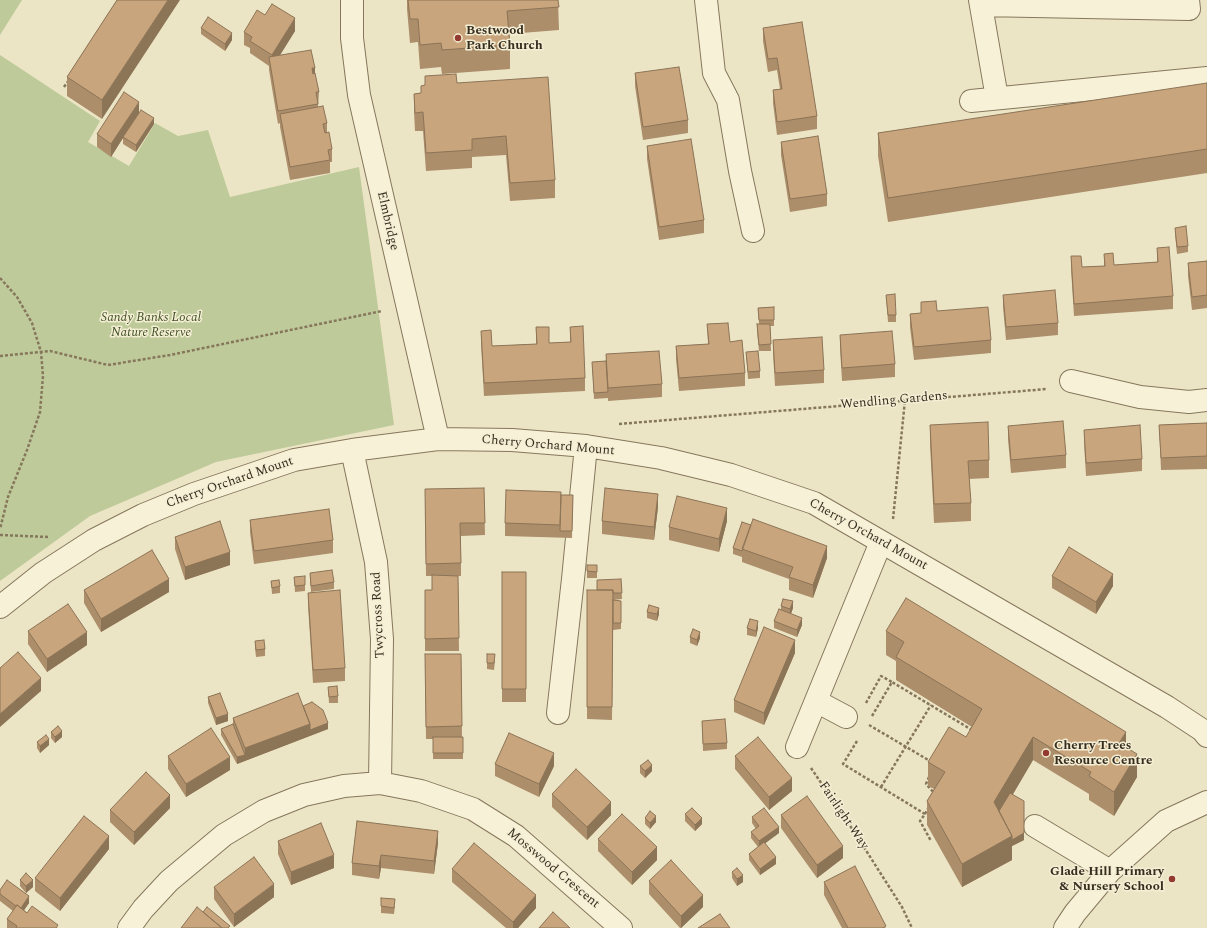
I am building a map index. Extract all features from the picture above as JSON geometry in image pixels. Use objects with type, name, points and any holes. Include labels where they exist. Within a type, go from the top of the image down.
[{"type":"street","name":"Elmbridge","points":[[352,0],[352,38],[358,95],[438,439]]},
{"type":"street","points":[[706,0],[714,73],[728,100],[740,171],[753,231]]},
{"type":"street","points":[[998,98],[981,8],[1189,9],[1188,0]]},
{"type":"street","points":[[971,101],[1207,78]]},
{"type":"street","points":[[1071,381],[1140,397],[1189,402],[1207,400]]},
{"type":"street","name":"Cherry Orchard Mount","points":[[0,606],[43,573],[94,540],[143,515],[194,494],[294,460],[352,450],[438,439],[512,440],[586,446],[661,458],[731,474],[814,503],[1168,707],[1202,730],[1207,736]]},
{"type":"street","points":[[558,713],[586,446]]},
{"type":"street","name":"Twycross Road","points":[[352,450],[376,562],[382,639],[380,783]]},
{"type":"street","points":[[797,748],[881,542]]},
{"type":"street","points":[[816,701],[846,717]]},
{"type":"street","name":"Mosswood Crescent","points":[[129,928],[143,909],[169,881],[224,835],[264,811],[304,795],[344,786],[380,783],[421,790],[474,809],[516,836],[621,928]]},
{"type":"street","points":[[1065,928],[1075,913],[1110,871],[1166,821],[1207,802]]},
{"type":"street","points":[[1035,826],[1110,871]]},
{"type":"path","points":[[64,87],[72,74]]},
{"type":"path","points":[[0,278],[17,297],[32,323],[41,352],[43,376],[40,412],[27,450],[8,497],[0,529]]},
{"type":"path","points":[[0,356],[50,351],[108,365],[170,355],[407,306]]},
{"type":"path","name":"Wendling Gardens","points":[[586,446],[613,424],[1051,388],[1071,381]]},
{"type":"path","points":[[881,542],[892,526],[905,400]]},
{"type":"path","points":[[0,535],[55,538]]},
{"type":"path","points":[[846,717],[856,704],[864,708],[881,676],[974,732]]},
{"type":"path","points":[[871,716],[892,682]]},
{"type":"path","points":[[881,788],[931,705]]},
{"type":"path","points":[[863,730],[867,723],[934,763]]},
{"type":"path","points":[[859,737],[843,764],[925,814]]},
{"type":"path","name":"Fairlight Way","points":[[797,748],[853,830],[902,907],[912,928]]},
{"type":"path","points":[[931,770],[926,784],[936,796]]},
{"type":"path","points":[[932,802],[920,821],[932,841]]},
{"type":"green space","points":[[0,0],[22,0],[0,35]]},
{"type":"green space","name":"Sandy Banks Local Nature Reserve","points":[[0,55],[100,121],[88,142],[129,166],[155,123],[178,136],[208,130],[230,197],[359,167],[394,425],[216,462],[90,516],[0,581]]},
{"type":"building","points":[[117,0],[168,0],[102,100],[67,77]]},
{"type":"building","points":[[408,0],[558,0],[559,7],[507,11],[510,45],[442,50],[441,43],[420,45],[418,19],[410,19]]},
{"type":"building","points":[[272,4],[295,18],[272,55],[250,41],[252,37],[244,32],[257,10],[265,15]]},
{"type":"building","points":[[208,17],[232,33],[225,44],[201,28]]},
{"type":"building","points":[[802,22],[817,116],[777,122],[773,90],[782,89],[777,58],[768,59],[763,28]]},
{"type":"building","points":[[311,50],[315,68],[312,68],[313,74],[315,73],[319,92],[316,92],[318,104],[278,111],[269,57]]},
{"type":"building","points":[[679,67],[688,120],[643,127],[635,73]]},
{"type":"building","points":[[456,74],[457,83],[548,77],[555,180],[510,183],[506,136],[472,139],[472,150],[426,153],[423,112],[415,113],[414,94],[421,93],[421,86],[425,85],[425,76]]},
{"type":"building","points":[[1207,83],[1207,149],[888,198],[878,133]]},
{"type":"building","points":[[124,92],[139,102],[111,144],[97,134]]},
{"type":"building","points":[[323,106],[327,123],[323,124],[325,133],[329,132],[332,149],[328,150],[330,160],[290,167],[280,114]]},
{"type":"building","points":[[141,110],[154,118],[136,145],[123,137]]},
{"type":"building","points":[[818,136],[827,194],[790,199],[781,142]]},
{"type":"building","points":[[691,139],[704,220],[659,227],[647,146]]},
{"type":"building","points":[[1186,226],[1188,246],[1177,247],[1175,228]]},
{"type":"building","points":[[1169,247],[1173,296],[1074,304],[1071,256],[1081,256],[1082,267],[1105,266],[1104,254],[1113,253],[1114,265],[1158,262],[1157,248]]},
{"type":"building","points":[[1207,261],[1207,295],[1192,297],[1188,263]]},
{"type":"building","points":[[1055,290],[1058,323],[1006,327],[1003,295]]},
{"type":"building","points":[[895,294],[896,315],[888,315],[886,295]]},
{"type":"building","points":[[936,301],[937,311],[988,307],[991,340],[914,347],[910,314],[921,313],[921,302]]},
{"type":"building","points":[[774,307],[774,320],[759,320],[758,308]]},
{"type":"building","points":[[728,323],[730,342],[742,340],[745,373],[679,378],[676,346],[709,344],[707,324]]},
{"type":"building","points":[[757,324],[770,324],[771,344],[759,345]]},
{"type":"building","points":[[583,326],[585,378],[484,383],[481,331],[491,330],[492,346],[537,344],[536,327],[549,327],[549,343],[571,342],[570,327]]},
{"type":"building","points":[[892,331],[895,364],[842,368],[840,335]]},
{"type":"building","points":[[822,337],[824,370],[775,373],[773,340]]},
{"type":"building","points":[[659,351],[662,384],[608,388],[606,354]]},
{"type":"building","points":[[758,351],[760,371],[748,372],[746,352]]},
{"type":"building","points":[[606,361],[608,392],[594,393],[592,362]]},
{"type":"building","points":[[1063,421],[1066,455],[1011,460],[1008,426]]},
{"type":"building","points":[[988,422],[989,460],[968,461],[971,503],[934,504],[930,425]]},
{"type":"building","points":[[1207,423],[1207,456],[1161,458],[1159,425]]},
{"type":"building","points":[[1140,425],[1142,459],[1086,463],[1084,430]]},
{"type":"building","points":[[484,488],[485,523],[460,523],[461,563],[426,564],[425,489]]},
{"type":"building","points":[[605,488],[658,494],[654,527],[602,521]]},
{"type":"building","points":[[506,490],[561,492],[560,525],[505,523]]},
{"type":"building","points":[[561,495],[573,495],[572,531],[560,531]]},
{"type":"building","points":[[677,496],[727,508],[719,539],[669,527]]},
{"type":"building","points":[[329,509],[333,540],[254,551],[250,520]]},
{"type":"building","points":[[753,519],[827,546],[813,585],[789,577],[793,567],[742,549]]},
{"type":"building","points":[[220,521],[230,552],[185,567],[175,537]]},
{"type":"building","points":[[742,522],[751,525],[742,551],[733,548]]},
{"type":"building","points":[[1069,547],[1113,574],[1096,602],[1052,576]]},
{"type":"building","points":[[152,550],[169,579],[101,619],[84,590]]},
{"type":"building","points":[[587,565],[597,565],[597,572],[587,571]]},
{"type":"building","points":[[332,570],[334,582],[311,586],[310,573]]},
{"type":"building","points":[[502,572],[526,572],[526,689],[502,689]]},
{"type":"building","points":[[432,575],[458,576],[459,638],[425,639],[425,590],[432,590]]},
{"type":"building","points":[[305,576],[305,585],[295,586],[294,577]]},
{"type":"building","points":[[621,579],[622,593],[613,593],[613,590],[597,590],[597,580]]},
{"type":"building","points":[[279,580],[280,586],[272,588],[271,581]]},
{"type":"building","points":[[340,590],[345,668],[313,670],[308,593]]},
{"type":"building","points":[[587,590],[613,590],[612,707],[587,707]]},
{"type":"building","name":"Cherry Trees Resource Centre","points":[[906,598],[1126,732],[1119,743],[1137,754],[1114,792],[1089,776],[1091,772],[1033,737],[994,802],[1012,836],[962,864],[927,801],[945,772],[928,762],[949,727],[966,737],[982,709],[896,657],[904,642],[886,631]]},
{"type":"building","points":[[783,599],[793,601],[790,609],[781,606]]},
{"type":"building","points":[[613,600],[621,601],[621,623],[613,623]]},
{"type":"building","points":[[68,604],[87,632],[47,659],[28,631]]},
{"type":"building","points":[[649,605],[659,608],[657,614],[647,612]]},
{"type":"building","points":[[779,609],[802,618],[797,630],[774,621]]},
{"type":"building","points":[[750,619],[758,621],[756,631],[747,628]]},
{"type":"building","points":[[764,627],[795,640],[764,713],[734,700]]},
{"type":"building","points":[[693,629],[700,632],[697,640],[690,637]]},
{"type":"building","points":[[264,640],[265,649],[256,650],[255,641]]},
{"type":"building","points":[[18,652],[41,678],[0,714],[0,668]]},
{"type":"building","points":[[425,654],[461,654],[462,726],[426,727]]},
{"type":"building","points":[[487,654],[495,654],[494,663],[487,663]]},
{"type":"building","points":[[337,686],[338,696],[329,697],[328,687]]},
{"type":"building","points":[[220,693],[228,714],[216,718],[208,697]]},
{"type":"building","points":[[298,693],[310,724],[245,748],[233,718]]},
{"type":"building","points":[[312,702],[323,710],[328,723],[310,730],[310,724],[303,706]]},
{"type":"building","points":[[725,719],[727,743],[703,744],[702,721]]},
{"type":"building","points":[[233,724],[245,755],[237,757],[221,729]]},
{"type":"building","points":[[58,726],[62,731],[55,737],[51,732]]},
{"type":"building","points":[[211,728],[230,757],[186,784],[168,756]]},
{"type":"building","points":[[509,733],[554,753],[539,784],[495,764]]},
{"type":"building","points":[[46,735],[49,739],[40,746],[37,742]]},
{"type":"building","points":[[433,737],[463,737],[463,753],[433,753]]},
{"type":"building","points":[[758,737],[792,778],[769,797],[735,756]]},
{"type":"building","points":[[648,760],[652,765],[645,771],[640,766]]},
{"type":"building","points":[[576,769],[611,802],[587,827],[552,794]]},
{"type":"building","points":[[146,772],[170,795],[134,832],[110,810]]},
{"type":"building","points":[[1010,793],[1024,801],[1024,833],[1012,840],[1012,836],[999,811]]},
{"type":"building","points":[[807,796],[843,846],[817,865],[781,815]]},
{"type":"building","points":[[692,808],[702,818],[695,825],[685,814]]},
{"type":"building","points":[[764,808],[779,827],[759,841],[751,832],[759,826],[752,817]]},
{"type":"building","points":[[650,811],[656,816],[650,823],[645,818]]},
{"type":"building","points":[[622,814],[657,847],[632,872],[598,839]]},
{"type":"building","points":[[84,816],[109,836],[60,898],[35,878]]},
{"type":"building","points":[[357,821],[438,831],[434,861],[381,855],[379,866],[352,863]]},
{"type":"building","points":[[321,823],[334,855],[291,872],[278,841]]},
{"type":"building","points":[[764,842],[776,857],[760,869],[749,854]]},
{"type":"building","points":[[474,843],[536,895],[513,922],[452,869]]},
{"type":"building","points":[[254,857],[274,884],[234,914],[214,887]]},
{"type":"building","points":[[671,860],[703,895],[681,916],[649,881]]},
{"type":"building","points":[[855,866],[886,926],[883,928],[848,928],[824,882]]},
{"type":"building","points":[[737,868],[743,875],[737,879],[732,872]]},
{"type":"building","points":[[26,873],[33,880],[26,886],[20,880]]},
{"type":"building","points":[[7,880],[29,896],[21,908],[0,894],[0,890]]},
{"type":"building","points":[[381,898],[395,899],[394,908],[381,906]]},
{"type":"building","points":[[17,905],[27,913],[32,906],[58,925],[56,928],[16,928],[17,926],[7,919]]},
{"type":"building","points":[[197,907],[222,928],[181,928]]},
{"type":"building","points":[[207,907],[230,926],[228,928],[222,928],[203,912]]},
{"type":"building","points":[[553,912],[570,928],[539,928]]},
{"type":"building","points":[[720,914],[730,928],[698,928]]},
{"type":"place","name":"Bestwood Park Church","points":[[458,38]]},
{"type":"place","name":"Cherry Trees Resource Centre","points":[[1046,753]]},
{"type":"place","name":"Glade Hill Primary & Nursery School","points":[[1172,879]]}]
